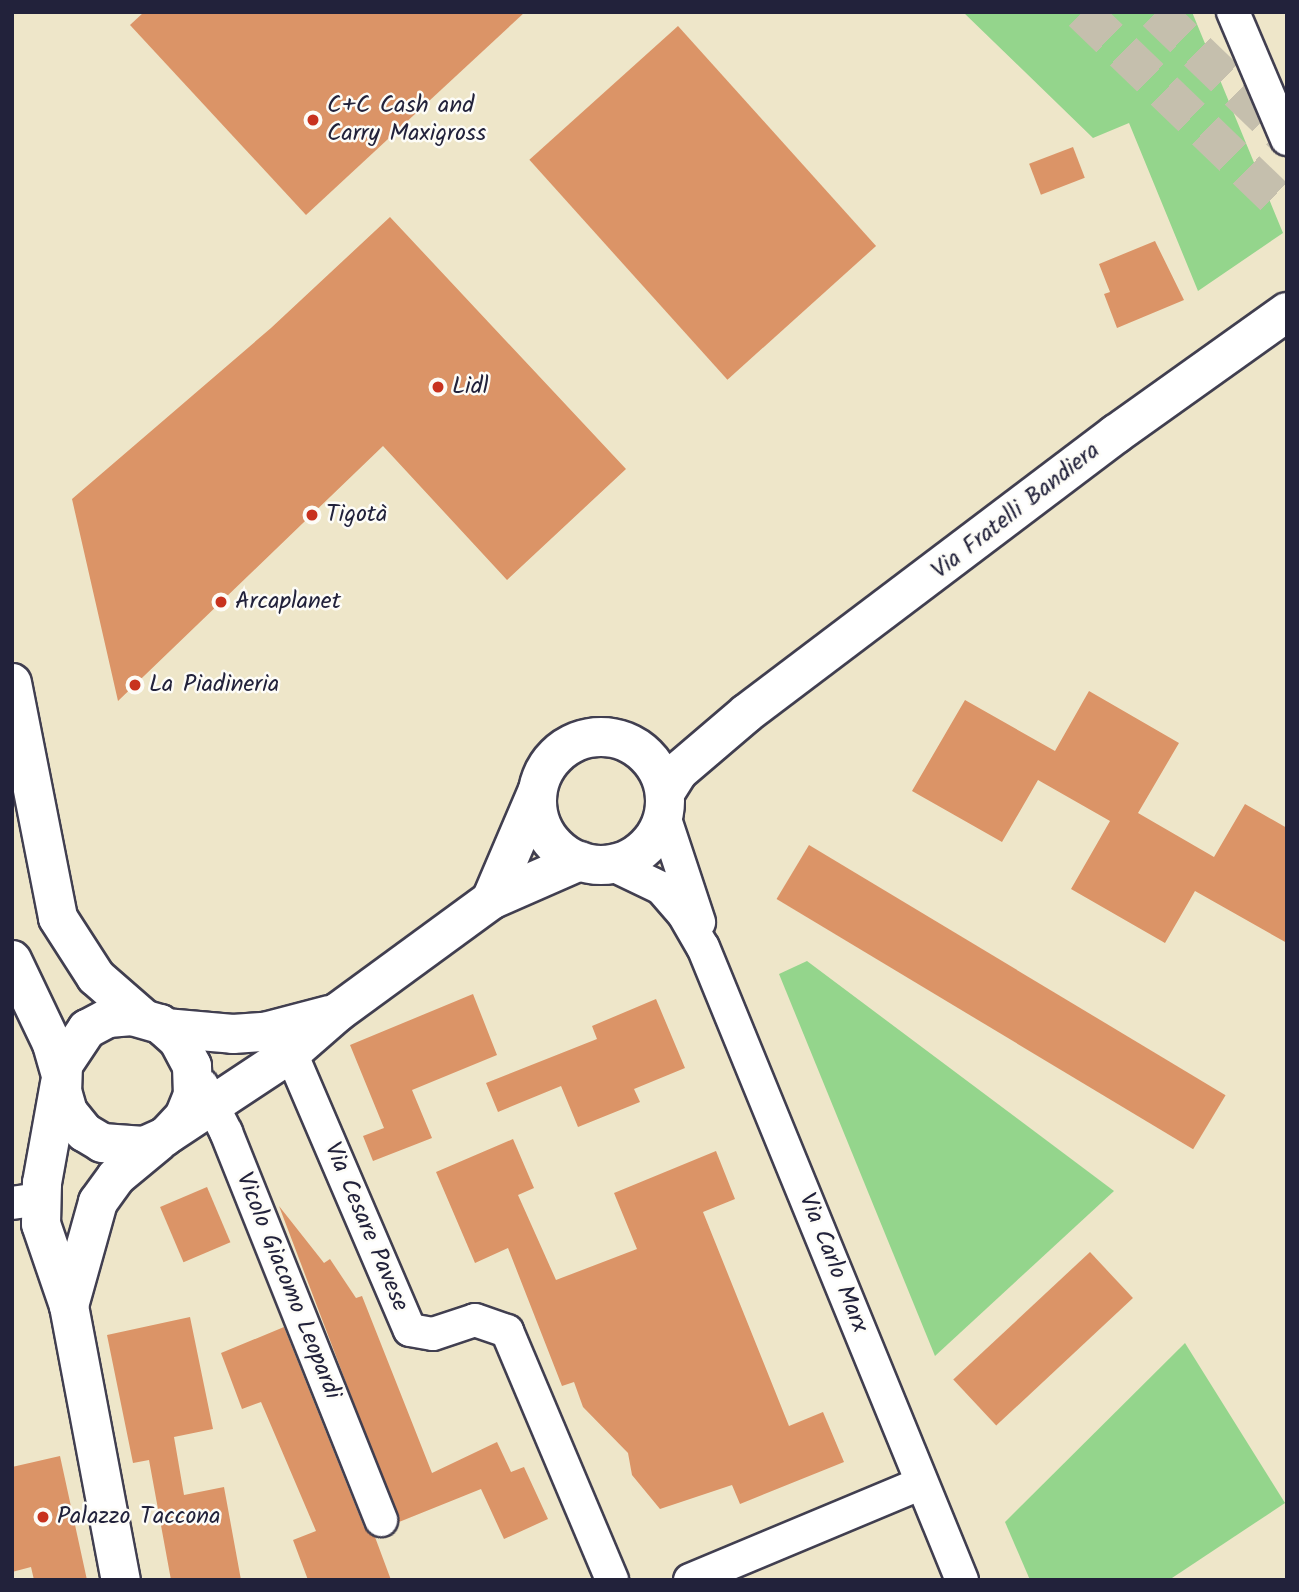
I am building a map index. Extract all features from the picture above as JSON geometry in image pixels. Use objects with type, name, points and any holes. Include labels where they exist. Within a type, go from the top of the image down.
[{"type":"street","points":[[1233,12],[1287,139]]},
{"type":"street","name":"Via Fratelli Bandiera","points":[[166,1136],[291,1053],[338,1012],[491,900],[595,862],[640,853],[655,836],[664,805],[679,771],[747,713],[1115,434],[1287,312]]},
{"type":"street","points":[[12,683],[58,918],[96,977],[165,1033],[193,1095],[184,1117],[166,1136],[116,1177],[98,1202],[69,1306]]},
{"type":"street","name":"Via Fratelli Bandiera","points":[[491,900],[554,759],[571,745],[592,738],[635,746],[694,735],[747,713]]},
{"type":"street","points":[[635,746],[652,760],[664,805]]},
{"type":"street","points":[[537,792],[537,815],[546,835],[561,852],[595,862]]},
{"type":"street","name":"Via Carlo Marx","points":[[664,805],[671,846],[694,901],[703,947]]},
{"type":"street","name":"Via Carlo Marx","points":[[595,862],[661,888],[683,913],[703,947],[962,1580]]},
{"type":"street","points":[[12,960],[48,1036],[68,1112],[93,1138],[128,1148],[166,1136]]},
{"type":"street","name":"Via Fratelli Bandiera","points":[[165,1033],[213,1035],[265,1032],[338,1012]]},
{"type":"street","points":[[121,1580],[69,1306],[26,1201],[69,1050],[87,1029],[108,1018],[165,1033]]},
{"type":"street","name":"Vicolo Giacomo Leopardi","points":[[165,1033],[211,1106],[231,1145],[381,1520]]},
{"type":"street","name":"Via Cesare Pavese","points":[[291,1053],[410,1330],[433,1334],[475,1320],[507,1331],[612,1580]]},
{"type":"street","points":[[690,1580],[922,1483]]},
{"type":"green space","points":[[963,12],[1192,12],[1283,233],[1198,291],[1129,123],[1093,138]]},
{"type":"green space","points":[[807,961],[1114,1191],[935,1356],[779,974]]},
{"type":"green space","points":[[1185,1343],[1285,1503],[1169,1580],[1030,1580],[1005,1522]]},
{"type":"building","name":"C+C Cash and Carry Maxigross","points":[[144,12],[525,12],[306,215],[130,25]]},
{"type":"building","points":[[678,26],[876,246],[727,380],[529,160]]},
{"type":"building","points":[[1073,147],[1085,178],[1041,195],[1029,164]]},
{"type":"building","points":[[390,217],[626,469],[507,580],[383,446],[118,701],[72,499],[271,328]]},
{"type":"building","points":[[1155,241],[1184,300],[1117,328],[1104,294],[1110,292],[1099,264]]},
{"type":"building","points":[[1089,691],[1179,743],[1138,813],[1214,857],[1245,804],[1287,828],[1287,943],[1195,891],[1165,943],[1071,889],[1110,821],[1038,780],[1002,842],[912,791],[965,700],[1055,751]]},
{"type":"building","points":[[809,845],[1226,1095],[1193,1149],[777,899]]},
{"type":"building","points":[[473,994],[497,1055],[412,1090],[432,1138],[373,1161],[363,1136],[384,1128],[350,1045]]},
{"type":"building","points":[[656,999],[685,1068],[634,1089],[640,1102],[578,1127],[561,1086],[498,1112],[486,1083],[597,1039],[592,1026]]},
{"type":"building","points":[[513,1139],[534,1188],[518,1195],[556,1280],[637,1249],[614,1193],[716,1151],[735,1199],[703,1212],[789,1426],[823,1412],[844,1462],[740,1504],[732,1485],[660,1509],[632,1475],[628,1453],[583,1407],[574,1382],[562,1386],[508,1248],[475,1263],[436,1172]]},
{"type":"building","points":[[207,1187],[230,1242],[183,1262],[160,1207]]},
{"type":"building","points":[[279,1206],[324,1263],[330,1259],[356,1298],[362,1296],[432,1473],[497,1442],[511,1472],[524,1467],[548,1519],[504,1539],[481,1489],[399,1522]]},
{"type":"building","points":[[1090,1252],[1133,1298],[996,1426],[953,1380]]},
{"type":"building","points":[[190,1317],[213,1429],[174,1437],[184,1495],[224,1487],[241,1580],[171,1580],[149,1460],[133,1463],[107,1335]]},
{"type":"building","points":[[284,1327],[364,1527],[375,1537],[391,1580],[308,1580],[293,1540],[316,1531],[261,1402],[242,1409],[221,1353]]},
{"type":"building","name":"Palazzo Taccona","points":[[60,1456],[87,1580],[34,1580],[31,1567],[12,1572],[12,1467]]},
{"type":"tunnel","points":[[1082,12],[1287,209]]},
{"type":"tunnel","points":[[1156,12],[1287,138]]},
{"type":"place","name":"C+C Cash and Carry Maxigross","points":[[313,120]]},
{"type":"place","name":"Lidl","points":[[438,387]]},
{"type":"place","name":"Tigotà","points":[[312,515]]},
{"type":"place","name":"Arcaplanet","points":[[221,602]]},
{"type":"place","name":"La Piadineria","points":[[135,685]]},
{"type":"place","name":"Palazzo Taccona","points":[[43,1517]]}]
